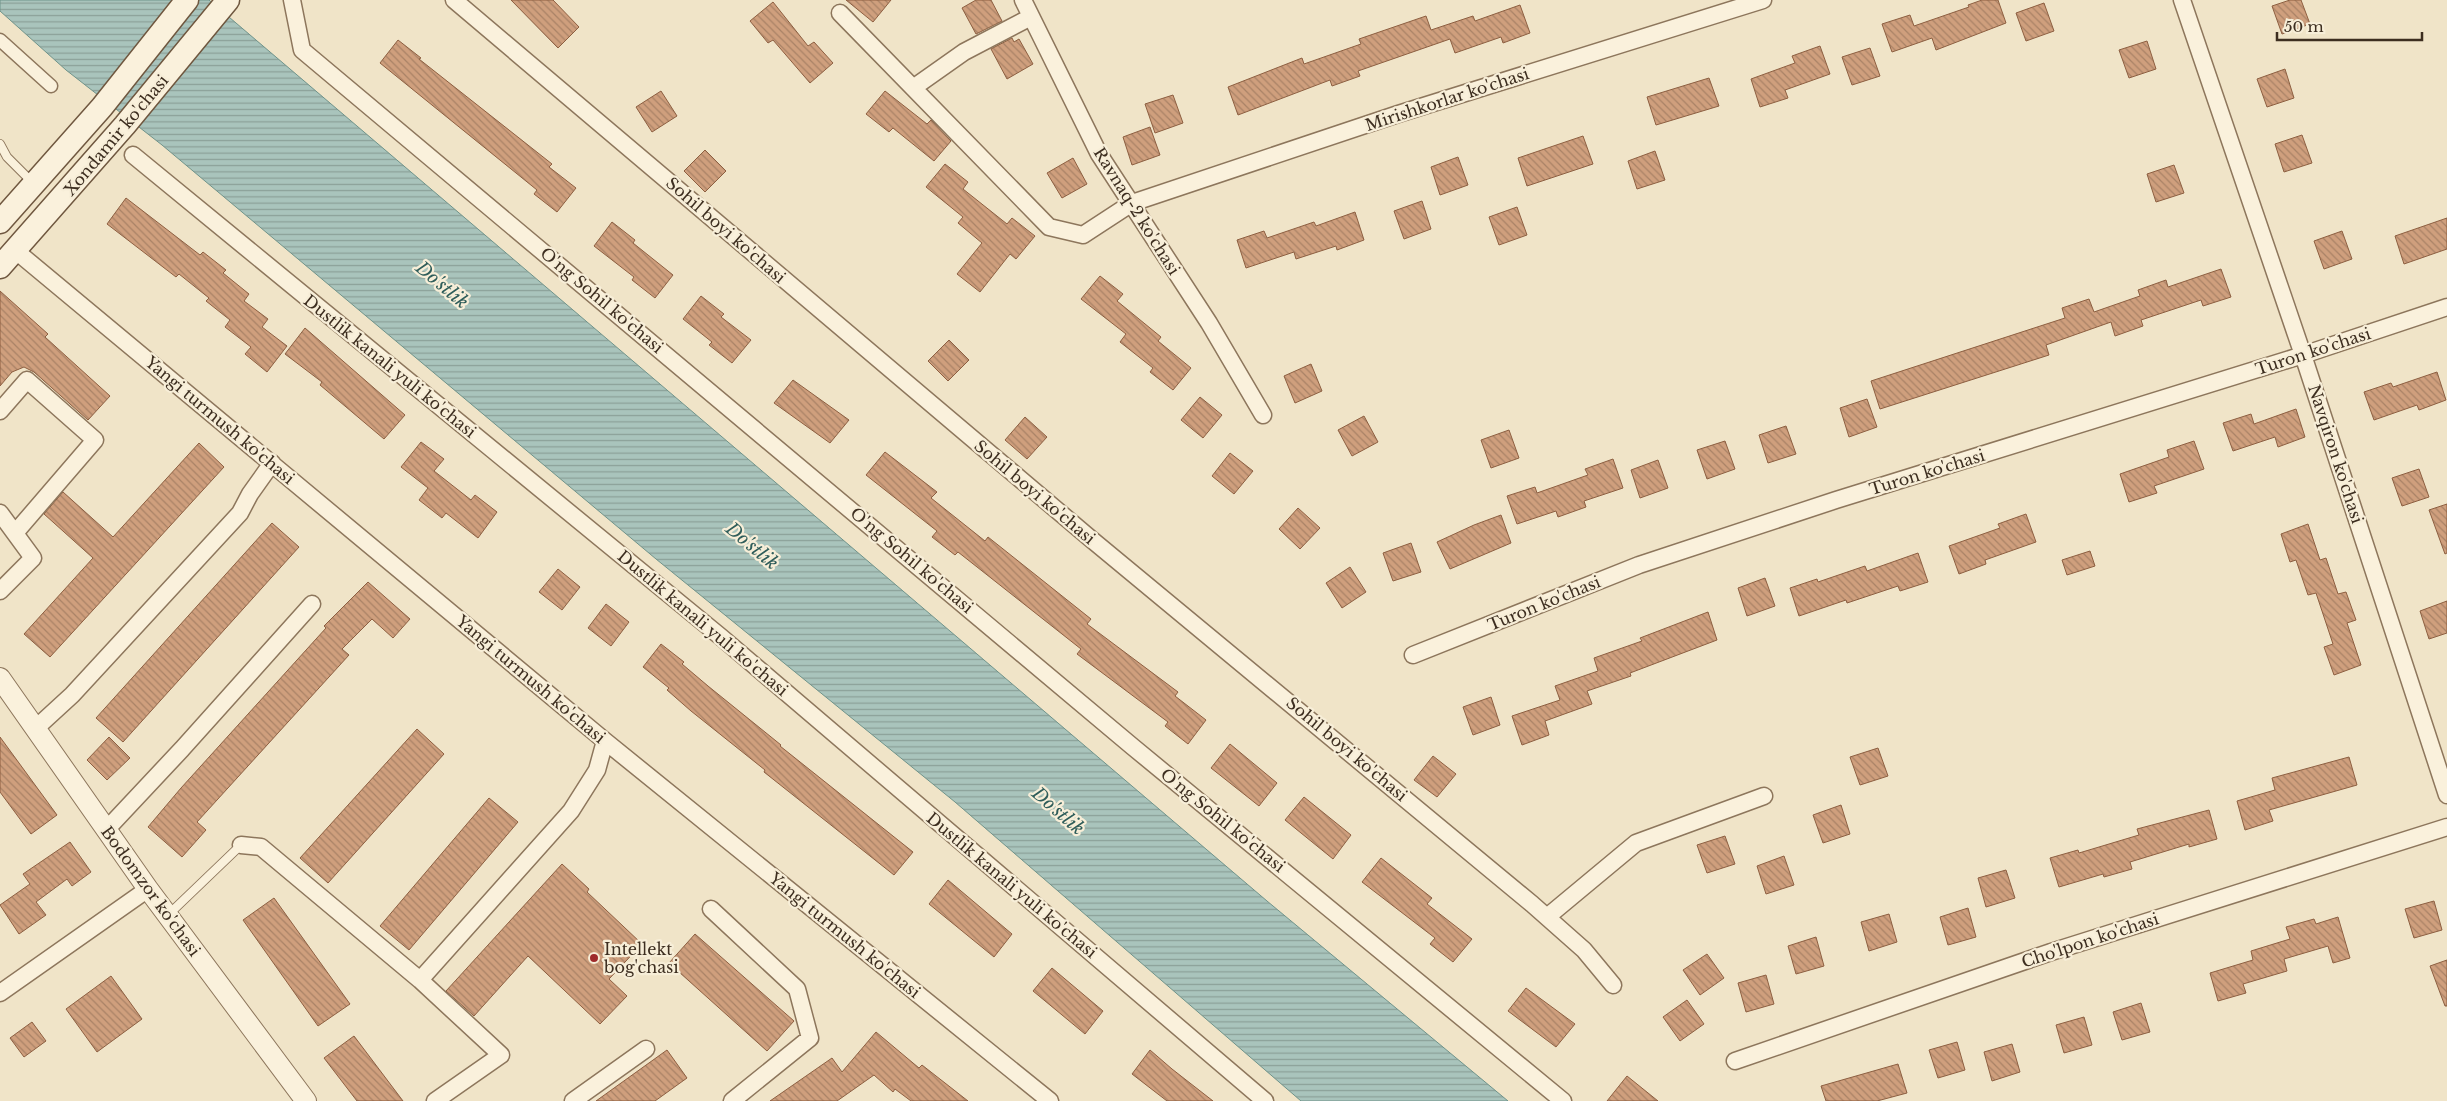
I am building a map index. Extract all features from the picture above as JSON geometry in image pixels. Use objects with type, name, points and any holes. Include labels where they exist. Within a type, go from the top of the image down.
[{"type":"main road","name":"Xondamir ko'chasi","points":[[0,222],[102,108],[187,0]]},
{"type":"main road","name":"Xondamir ko'chasi","points":[[0,267],[125,125],[226,2]]},
{"type":"street","name":"O'ng Sohil ko'chasi","points":[[292,0],[302,50],[1134,747],[1562,1101]]},
{"type":"street","name":"Sohil boyi ko'chasi","points":[[454,0],[1084,533],[1547,917],[1584,950],[1613,985]]},
{"type":"street","name":"Ravnaq-2 ko'chasi","points":[[1023,0],[1099,154],[1209,324],[1264,415]]},
{"type":"street","name":"Mirishkorlar ko'chasi","points":[[840,13],[1049,228],[1083,234],[1132,203],[1398,114],[1763,0]]},
{"type":"street","name":"Navqiron ko'chasi","points":[[2182,0],[2303,355],[2447,795]]},
{"type":"street","points":[[913,88],[964,52],[1031,17]]},
{"type":"street","points":[[0,40],[51,86]]},
{"type":"street","name":"Dustlik kanali yuli ko'chasi","points":[[133,155],[721,637],[1265,1101]]},
{"type":"street","name":"Yangi turmush ko'chasi","points":[[16,251],[605,741],[1050,1101]]},
{"type":"street","name":"Turon ko'chasi","points":[[1413,655],[1638,565],[1836,500],[2303,355],[2447,307]]},
{"type":"street","points":[[0,411],[27,380],[95,440],[15,533]]},
{"type":"street","points":[[36,728],[72,695],[240,513],[250,494],[272,463]]},
{"type":"street","points":[[0,513],[33,558],[0,591]]},
{"type":"street","points":[[107,829],[182,749],[312,604]]},
{"type":"street","name":"Bodomzor ko'chasi","points":[[0,678],[148,889],[306,1101]]},
{"type":"street","points":[[420,980],[571,811],[597,770],[605,741]]},
{"type":"street","points":[[1547,917],[1636,842],[1764,796]]},
{"type":"street","name":"Cho'lpon ko'chasi","points":[[1735,1061],[2051,952],[2447,827]]},
{"type":"street","points":[[241,845],[261,847],[420,980],[501,1055],[444,1099]]},
{"type":"street","points":[[0,992],[148,889]]},
{"type":"street","points":[[711,909],[797,989],[810,1038],[732,1101]]},
{"type":"street","points":[[573,1101],[646,1049]]},
{"type":"lane","points":[[0,144],[7,157],[34,184]]},
{"type":"lane","points":[[168,915],[241,845]]},
{"type":"water","name":"Do'stlik","points":[[0,0],[209,0],[1267,901],[1508,1101],[1301,1101],[955,802],[656,559],[162,145],[66,70],[0,11]]},
{"type":"building","points":[[511,0],[553,0],[579,27],[558,48]]},
{"type":"building","points":[[846,0],[891,0],[873,22]]},
{"type":"building","points":[[976,0],[991,0],[1002,21],[976,34],[962,8]]},
{"type":"building","points":[[1982,0],[1998,0],[2006,23],[1936,50],[1932,38],[1892,52],[1882,24],[1910,15],[1914,26],[1969,7],[1968,5]]},
{"type":"building","points":[[2290,0],[2301,0],[2310,24],[2282,34],[2272,6]]},
{"type":"building","points":[[773,2],[808,46],[814,42],[833,63],[810,83],[773,40],[768,43],[750,21]]},
{"type":"building","points":[[2044,3],[2054,31],[2026,41],[2016,13]]},
{"type":"building","points":[[1520,5],[1530,33],[1503,43],[1501,37],[1455,53],[1450,39],[1358,71],[1360,76],[1332,86],[1330,80],[1238,115],[1228,87],[1302,58],[1304,64],[1361,44],[1359,39],[1426,16],[1431,30],[1473,16],[1475,21]]},
{"type":"building","points":[[1012,38],[1014,42],[1019,39],[1033,64],[1007,79],[991,49]]},
{"type":"building","points":[[398,40],[421,58],[419,59],[552,164],[549,167],[576,188],[557,212],[534,194],[537,190],[380,63]]},
{"type":"building","points":[[2147,41],[2156,69],[2129,78],[2119,50]]},
{"type":"building","points":[[1820,46],[1830,74],[1785,90],[1788,98],[1760,107],[1751,79],[1795,63],[1792,56]]},
{"type":"building","points":[[1870,48],[1880,76],[1852,85],[1842,57]]},
{"type":"building","points":[[2285,69],[2294,98],[2267,107],[2257,79]]},
{"type":"building","points":[[1709,78],[1719,106],[1656,125],[1647,97]]},
{"type":"building","points":[[661,91],[677,116],[652,132],[636,107]]},
{"type":"building","points":[[885,91],[927,124],[931,120],[951,141],[934,161],[893,128],[889,132],[866,114]]},
{"type":"building","points":[[1173,95],[1183,123],[1155,133],[1145,104]]},
{"type":"building","points":[[1150,127],[1160,155],[1132,165],[1123,137]]},
{"type":"building","points":[[2302,135],[2312,163],[2284,172],[2275,144]]},
{"type":"building","points":[[1583,136],[1593,164],[1527,186],[1518,158]]},
{"type":"building","points":[[705,150],[726,171],[705,192],[684,171]]},
{"type":"building","points":[[1655,151],[1665,180],[1637,189],[1628,161]]},
{"type":"building","points":[[1458,157],[1468,185],[1440,195],[1431,167]]},
{"type":"building","points":[[1073,158],[1087,184],[1062,198],[1047,173]]},
{"type":"building","points":[[945,164],[968,182],[963,189],[1007,224],[1012,218],[1035,236],[1016,259],[1010,254],[980,292],[957,274],[982,243],[958,223],[963,217],[926,187]]},
{"type":"building","points":[[2174,165],[2184,193],[2156,202],[2147,174]]},
{"type":"building","points":[[126,198],[200,255],[203,252],[226,270],[223,273],[249,294],[244,301],[268,319],[262,327],[287,346],[267,372],[245,354],[251,347],[225,327],[230,320],[206,301],[209,298],[179,274],[176,277],[107,224]]},
{"type":"building","points":[[1422,201],[1431,229],[1404,239],[1394,211]]},
{"type":"building","points":[[1517,207],[1527,235],[1499,245],[1489,217]]},
{"type":"building","points":[[1355,212],[1364,240],[1337,250],[1336,246],[1296,259],[1294,252],[1246,268],[1237,240],[1264,231],[1267,238],[1314,222],[1316,226]]},
{"type":"building","points":[[2447,218],[2447,249],[2404,264],[2395,236]]},
{"type":"building","points":[[612,222],[635,240],[633,243],[673,275],[655,298],[632,280],[634,277],[594,246]]},
{"type":"building","points":[[2342,231],[2352,259],[2324,269],[2314,241]]},
{"type":"building","points":[[2221,269],[2231,297],[2203,306],[2201,300],[2141,320],[2143,326],[2115,336],[2111,322],[2046,345],[2049,355],[1880,409],[1871,381],[2065,318],[2062,308],[2089,299],[2094,312],[2140,296],[2138,290],[2166,280],[2168,287]]},
{"type":"building","points":[[1100,276],[1123,294],[1117,301],[1161,337],[1158,341],[1191,368],[1173,390],[1150,372],[1153,368],[1120,342],[1126,334],[1081,299]]},
{"type":"building","points":[[0,291],[48,334],[45,337],[110,396],[88,420],[34,372],[24,367],[12,372],[0,386]]},
{"type":"building","points":[[701,296],[724,314],[721,317],[751,340],[732,363],[709,345],[712,342],[683,319]]},
{"type":"building","points":[[305,328],[405,415],[384,439],[320,385],[322,382],[285,354]]},
{"type":"building","points":[[949,340],[969,360],[948,381],[928,361]]},
{"type":"building","points":[[1311,364],[1322,391],[1295,403],[1284,376]]},
{"type":"building","points":[[2437,372],[2446,400],[2419,410],[2417,405],[2374,420],[2364,392],[2391,383],[2393,387]]},
{"type":"building","points":[[793,380],[849,420],[830,443],[774,403]]},
{"type":"building","points":[[1200,397],[1222,415],[1203,438],[1181,420]]},
{"type":"building","points":[[1867,399],[1877,427],[1849,437],[1840,408]]},
{"type":"building","points":[[2296,409],[2305,437],[2278,447],[2275,437],[2233,451],[2223,423],[2251,414],[2254,424]]},
{"type":"building","points":[[1364,416],[1378,442],[1352,456],[1338,430]]},
{"type":"building","points":[[1025,417],[1047,437],[1027,459],[1005,440]]},
{"type":"building","points":[[1786,426],[1796,454],[1768,463],[1759,435]]},
{"type":"building","points":[[1509,430],[1519,458],[1491,468],[1481,440]]},
{"type":"building","points":[[1725,441],[1735,469],[1707,479],[1697,450]]},
{"type":"building","points":[[2194,441],[2204,469],[2154,486],[2157,493],[2129,502],[2120,474],[2169,457],[2167,450]]},
{"type":"building","points":[[421,442],[444,459],[434,471],[471,500],[475,495],[497,512],[478,538],[446,513],[442,518],[419,500],[428,488],[401,467]]},
{"type":"building","points":[[199,443],[224,467],[50,657],[24,634],[93,558],[44,514],[63,492],[113,537]]},
{"type":"building","points":[[885,452],[937,492],[931,498],[985,541],[988,537],[1091,619],[1087,624],[1178,692],[1175,696],[1206,720],[1188,744],[1165,726],[1168,722],[1077,654],[1081,649],[958,552],[955,555],[932,537],[937,531],[866,475]]},
{"type":"building","points":[[1230,453],[1253,471],[1234,494],[1212,476]]},
{"type":"building","points":[[1613,459],[1623,488],[1584,501],[1586,507],[1558,517],[1556,511],[1517,524],[1507,496],[1535,487],[1537,493],[1588,475],[1585,469]]},
{"type":"building","points":[[1658,460],[1668,488],[1640,498],[1631,470]]},
{"type":"building","points":[[2419,469],[2429,497],[2402,506],[2392,478]]},
{"type":"building","points":[[2447,504],[2447,553],[2445,554],[2429,510]]},
{"type":"building","points":[[1298,508],[1320,528],[1300,549],[1279,529]]},
{"type":"building","points":[[2026,514],[2036,542],[1985,560],[1986,564],[1959,574],[1949,546],[2000,528],[1998,524]]},
{"type":"building","points":[[1501,515],[1511,543],[1450,569],[1437,542]]},
{"type":"building","points":[[272,523],[299,547],[123,742],[96,718]]},
{"type":"building","points":[[2308,524],[2320,560],[2326,558],[2338,594],[2346,592],[2356,620],[2347,623],[2361,665],[2334,675],[2324,647],[2333,644],[2316,593],[2308,595],[2296,560],[2290,562],[2281,534]]},
{"type":"building","points":[[1411,543],[1421,572],[1393,581],[1383,553]]},
{"type":"building","points":[[2090,551],[2095,566],[2067,575],[2062,560]]},
{"type":"building","points":[[1918,553],[1928,582],[1900,591],[1898,586],[1847,603],[1846,600],[1799,616],[1790,588],[1817,579],[1818,582],[1865,566],[1867,571]]},
{"type":"building","points":[[1350,567],[1366,592],[1342,608],[1326,583]]},
{"type":"building","points":[[558,569],[580,587],[562,610],[539,592]]},
{"type":"building","points":[[1765,578],[1775,606],[1747,616],[1738,588]]},
{"type":"building","points":[[368,582],[410,619],[393,638],[372,619],[342,649],[349,655],[197,822],[206,830],[182,857],[148,827],[326,628],[324,626]]},
{"type":"building","points":[[2447,601],[2447,633],[2429,639],[2420,611]]},
{"type":"building","points":[[606,604],[629,622],[611,646],[588,628]]},
{"type":"building","points":[[1708,612],[1717,640],[1630,673],[1631,676],[1587,691],[1592,704],[1545,721],[1549,735],[1522,745],[1512,716],[1560,700],[1555,686],[1598,671],[1594,658],[1642,641],[1640,638]]},
{"type":"building","points":[[661,644],[684,662],[682,664],[780,746],[913,852],[894,875],[764,772],[765,770],[691,711],[667,690],[669,688],[643,667]]},
{"type":"building","points":[[1491,697],[1500,725],[1473,735],[1463,707]]},
{"type":"building","points":[[417,729],[444,754],[328,883],[300,858]]},
{"type":"building","points":[[0,737],[57,815],[31,834],[0,792]]},
{"type":"building","points":[[109,737],[130,758],[107,780],[87,760]]},
{"type":"building","points":[[1230,744],[1277,783],[1259,806],[1211,768]]},
{"type":"building","points":[[1878,748],[1888,776],[1860,785],[1850,757]]},
{"type":"building","points":[[1433,756],[1456,774],[1437,797],[1414,780]]},
{"type":"building","points":[[2349,757],[2357,785],[2269,810],[2273,821],[2245,830],[2237,801],[2275,790],[2272,778]]},
{"type":"building","points":[[1304,797],[1351,835],[1333,859],[1285,820]]},
{"type":"building","points":[[489,798],[518,822],[409,950],[380,926]]},
{"type":"building","points":[[1841,805],[1850,834],[1823,843],[1813,815]]},
{"type":"building","points":[[2209,810],[2217,839],[2189,847],[2189,844],[2130,862],[2132,869],[2104,877],[2103,874],[2059,887],[2050,858],[2078,850],[2079,853],[2139,835],[2137,829]]},
{"type":"building","points":[[1725,836],[1735,864],[1707,873],[1697,845]]},
{"type":"building","points":[[70,842],[91,872],[72,886],[67,879],[36,902],[46,915],[19,934],[0,905],[30,884],[23,874]]},
{"type":"building","points":[[1784,856],[1794,885],[1766,894],[1757,866]]},
{"type":"building","points":[[1381,858],[1432,898],[1427,904],[1472,939],[1453,962],[1430,944],[1435,938],[1362,882]]},
{"type":"building","points":[[562,864],[589,889],[587,892],[642,944],[609,979],[627,996],[600,1024],[528,956],[474,1016],[446,991]]},
{"type":"building","points":[[2006,870],[2015,898],[1986,907],[1978,878]]},
{"type":"building","points":[[948,880],[1012,934],[994,957],[929,904]]},
{"type":"building","points":[[274,898],[350,1004],[318,1026],[243,920]]},
{"type":"building","points":[[2434,901],[2442,930],[2414,938],[2405,909]]},
{"type":"building","points":[[1968,908],[1976,937],[1948,945],[1940,917]]},
{"type":"building","points":[[1889,914],[1897,942],[1869,951],[1861,922]]},
{"type":"building","points":[[2338,917],[2350,958],[2333,963],[2328,946],[2284,959],[2287,971],[2243,984],[2246,993],[2218,1001],[2210,973],[2253,960],[2251,951],[2290,939],[2286,927],[2314,919],[2316,924]]},
{"type":"building","points":[[695,934],[794,1021],[767,1051],[669,963]]},
{"type":"building","points":[[1816,937],[1824,966],[1796,974],[1788,946]]},
{"type":"building","points":[[1707,954],[1724,978],[1700,995],[1683,970]]},
{"type":"building","points":[[2447,960],[2447,1006],[2445,1006],[2430,966]]},
{"type":"building","points":[[1052,968],[1103,1011],[1085,1034],[1033,991]]},
{"type":"building","points":[[1766,975],[1774,1004],[1746,1012],[1738,983]]},
{"type":"building","points":[[111,976],[142,1019],[97,1052],[66,1009]]},
{"type":"building","points":[[1526,988],[1575,1024],[1556,1047],[1508,1011]]},
{"type":"building","points":[[1687,1000],[1704,1024],[1680,1041],[1663,1017]]},
{"type":"building","points":[[2141,1003],[2150,1032],[2122,1040],[2113,1012]]},
{"type":"building","points":[[2084,1017],[2092,1045],[2064,1053],[2056,1025]]},
{"type":"building","points":[[32,1022],[46,1041],[24,1057],[10,1038]]},
{"type":"building","points":[[876,1032],[919,1068],[922,1065],[968,1101],[911,1101],[895,1089],[893,1092],[874,1075],[837,1101],[770,1101],[832,1058],[842,1072]]},
{"type":"building","points":[[354,1036],[403,1101],[357,1101],[324,1058]]},
{"type":"building","points":[[1957,1042],[1965,1070],[1938,1078],[1929,1050]]},
{"type":"building","points":[[2012,1044],[2020,1072],[1992,1081],[1984,1052]]},
{"type":"building","points":[[667,1050],[687,1078],[655,1101],[596,1101]]},
{"type":"building","points":[[1150,1050],[1213,1101],[1167,1101],[1132,1074]]},
{"type":"building","points":[[1898,1064],[1907,1093],[1877,1101],[1826,1101],[1821,1086]]},
{"type":"building","points":[[1627,1076],[1658,1101],[1607,1101]]},
{"type":"place","name":"Intellekt bog'chasi","points":[[594,958]]}]
